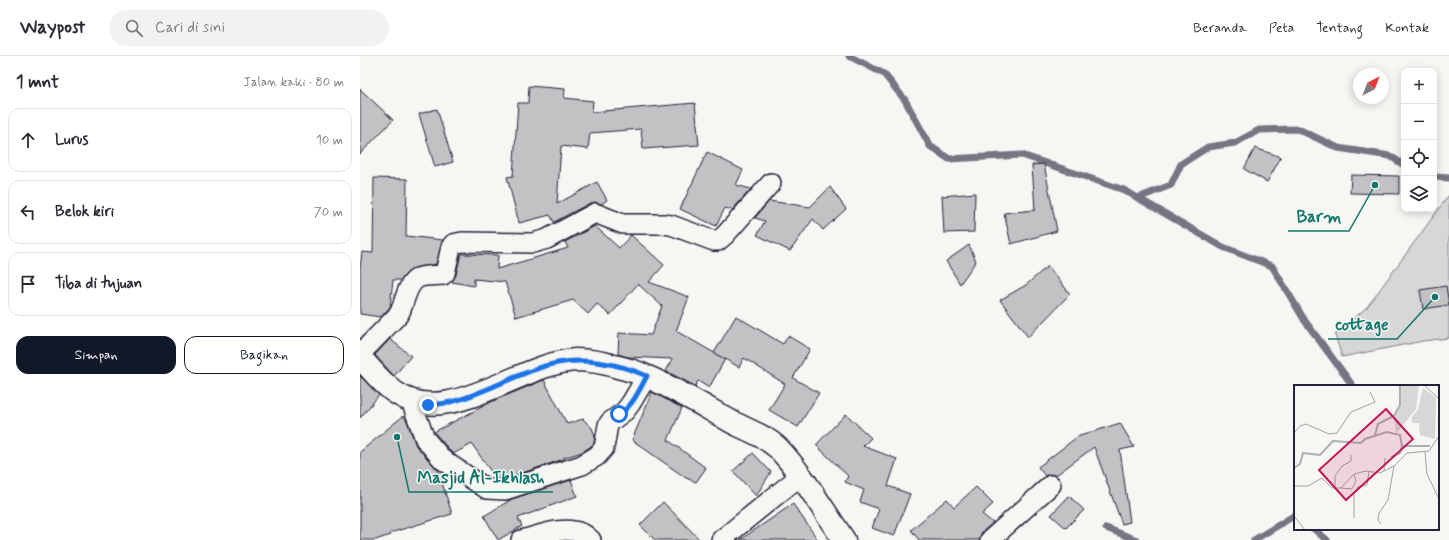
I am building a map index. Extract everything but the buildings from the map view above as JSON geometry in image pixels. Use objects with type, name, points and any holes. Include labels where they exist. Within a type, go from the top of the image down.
[{"type":"street","points":[[771,184],[725,236],[718,241],[709,240],[671,225],[623,224],[595,213],[547,239],[534,243],[462,242],[453,244],[445,273],[443,275],[419,278],[413,281],[399,314],[360,356],[379,378],[396,393],[411,401],[428,405],[450,403],[547,365],[578,360],[603,363],[647,376],[695,400],[769,441],[781,452],[800,476],[844,540]]},
{"type":"street","points":[[411,401],[425,439],[431,448],[443,460],[487,489],[505,490],[582,465],[597,456],[604,448],[608,425],[625,411],[647,376]]},
{"type":"street","points":[[721,540],[800,476]]},
{"type":"street","points":[[990,540],[1051,485]]},
{"type":"street","points":[[521,540],[557,531],[568,530],[582,533],[591,540]]},
{"type":"shaded area","points":[[1449,195],[1449,338],[1423,341],[1342,357],[1335,335],[1367,307]]},
{"type":"waterway","points":[[849,56],[884,74],[905,100],[930,146],[949,159],[1022,155],[1124,190],[1223,247],[1272,266],[1305,321],[1352,385]]},
{"type":"waterway","points":[[1138,198],[1171,185],[1181,164],[1208,147],[1235,143],[1259,130],[1298,129],[1338,148],[1390,156],[1401,163]]},
{"type":"waterway","points":[[1437,177],[1449,178]]},
{"type":"waterway","points":[[1254,540],[1294,516]]},
{"type":"waterway","points":[[1106,528],[1137,540]]},
{"type":"waterway","points":[[1315,530],[1327,540]]},
{"type":"place","name":"Barm","points":[[1375,185]]},
{"type":"place","name":"cottage","points":[[1435,297]]},
{"type":"place","name":"Masjid Al-Ikhlash","points":[[397,437]]},
{"type":"route","points":[[428,405],[444,404],[460,400],[547,365],[578,360],[603,363],[647,376],[631,403],[625,411],[619,414]]}]
